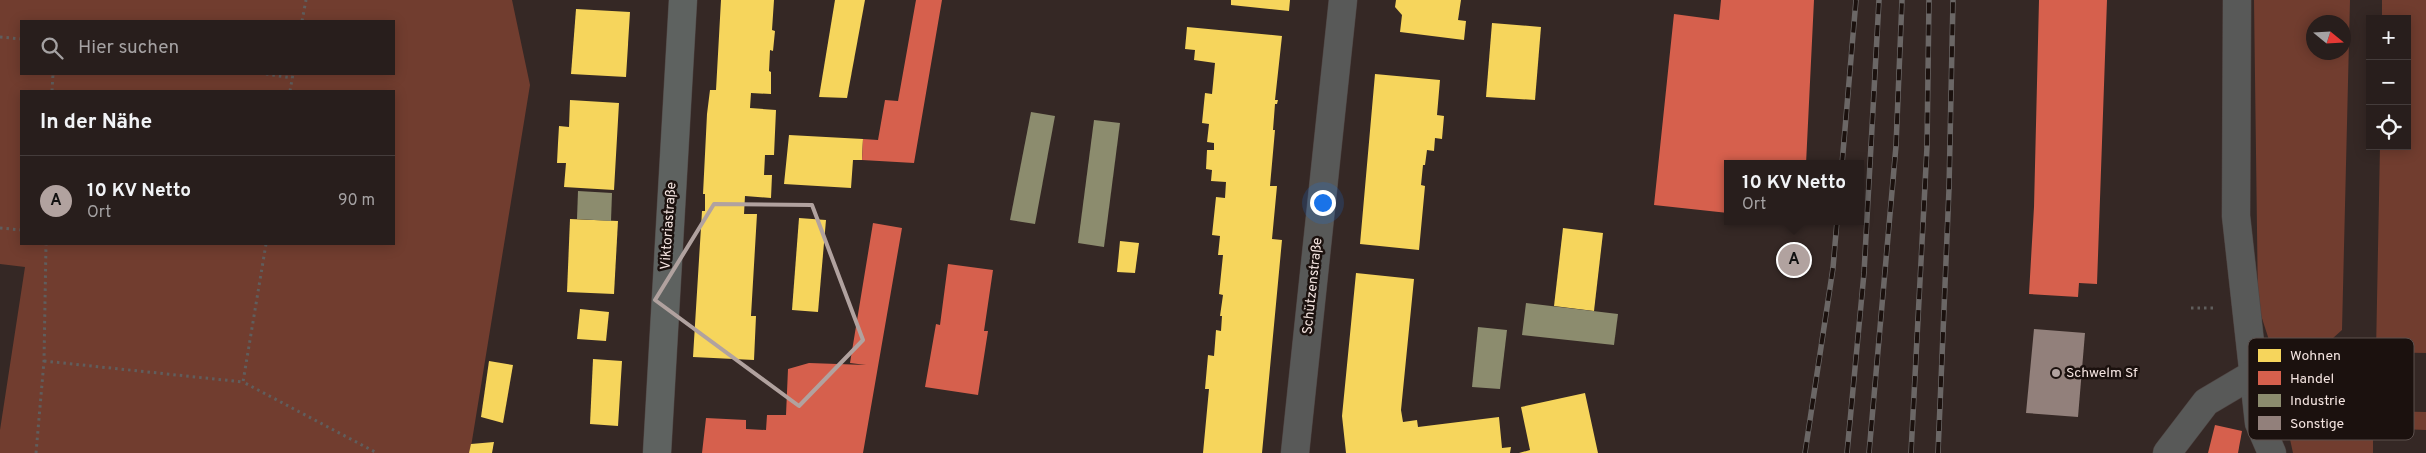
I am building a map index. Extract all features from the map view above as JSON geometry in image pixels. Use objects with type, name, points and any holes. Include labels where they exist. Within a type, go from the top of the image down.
[{"type":"main road","name":"Viktoriastraße","points":[[657,453],[683,0]]},
{"type":"street","name":"Schützenstraße","points":[[1295,453],[1343,0]]},
{"type":"street","points":[[2237,0],[2236,216],[2250,338]]},
{"type":"street","points":[[2167,453],[2206,402],[2248,377]]},
{"type":"street","points":[[2266,440],[2272,453]]},
{"type":"path","points":[[302,20],[306,0]]},
{"type":"path","points":[[0,37],[20,39]]},
{"type":"path","points":[[52,90],[53,75]]},
{"type":"path","points":[[280,75],[293,76],[290,90]]},
{"type":"path","points":[[0,228],[20,230]]},
{"type":"path","points":[[36,453],[44,361],[46,245]]},
{"type":"path","points":[[243,382],[266,245]]},
{"type":"path","points":[[44,361],[243,382],[376,453]]},
{"type":"highlighted area","points":[[714,204],[812,205],[863,340],[799,406],[655,300]]},
{"type":"shaded area","points":[[0,0],[512,0],[530,85],[470,453],[0,453],[0,430],[25,267],[0,264]]},
{"type":"shaded area","points":[[2254,0],[2350,0],[2350,15],[2306,15],[2306,60],[2349,60],[2342,330],[2333,338],[2268,338],[2258,306]]},
{"type":"shaded area","points":[[2382,0],[2426,0],[2426,353],[2414,353],[2414,338],[2376,338],[2380,150],[2411,150],[2411,15],[2382,15]]},
{"type":"shaded area","points":[[2414,412],[2426,412],[2426,430],[2414,430]]},
{"type":"shaded area","points":[[2290,440],[2373,440],[2373,453],[2293,453]]},
{"type":"building: Wohnen","points":[[721,0],[774,0],[772,30],[775,31],[773,51],[770,50],[769,71],[771,72],[771,94],[751,93],[750,108],[776,110],[774,155],[765,155],[764,175],[772,175],[771,198],[745,196],[744,214],[757,214],[751,316],[756,316],[754,360],[693,357],[702,211],[705,211],[705,194],[703,194],[707,114],[710,90],[716,90]]},
{"type":"building: Wohnen","points":[[835,0],[865,0],[847,98],[819,97]]},
{"type":"building: Wohnen","points":[[1231,0],[1290,0],[1289,11],[1231,5]]},
{"type":"building: Wohnen","points":[[1396,0],[1461,0],[1458,20],[1466,21],[1464,40],[1400,32],[1402,15],[1395,7]]},
{"type":"building: Wohnen","points":[[576,9],[630,12],[626,77],[571,74]]},
{"type":"building: Wohnen","points":[[1492,23],[1541,27],[1535,100],[1486,97]]},
{"type":"building: Wohnen","points":[[1187,27],[1282,36],[1275,100],[1278,100],[1277,104],[1275,104],[1273,130],[1275,130],[1270,186],[1277,186],[1272,239],[1282,240],[1262,453],[1203,453],[1209,389],[1205,389],[1208,355],[1214,356],[1216,330],[1221,331],[1222,316],[1220,316],[1223,295],[1219,294],[1223,255],[1218,255],[1220,236],[1212,235],[1216,197],[1225,198],[1226,182],[1211,181],[1212,170],[1206,169],[1207,150],[1214,150],[1214,143],[1207,142],[1209,124],[1202,123],[1205,93],[1212,94],[1215,63],[1194,60],[1195,50],[1185,49]]},
{"type":"building: Wohnen","points":[[1375,74],[1440,80],[1437,115],[1444,116],[1442,139],[1435,138],[1434,151],[1427,150],[1425,165],[1423,165],[1421,185],[1425,186],[1419,250],[1360,244]]},
{"type":"building: Wohnen","points":[[570,100],[619,103],[614,190],[564,187],[566,163],[557,163],[559,126],[569,127]]},
{"type":"building: Wohnen","points":[[789,135],[863,139],[862,160],[853,160],[851,188],[784,184]]},
{"type":"building: Wohnen","points":[[799,218],[826,220],[818,312],[792,310]]},
{"type":"building: Wohnen","points":[[570,219],[618,221],[614,294],[567,292]]},
{"type":"building: Wohnen","points":[[1563,228],[1603,233],[1594,311],[1554,306]]},
{"type":"building: Wohnen","points":[[1120,241],[1139,243],[1135,273],[1117,272]]},
{"type":"building: Wohnen","points":[[1356,273],[1414,279],[1401,410],[1403,422],[1417,420],[1418,427],[1499,417],[1502,448],[1511,447],[1510,453],[1346,453],[1342,416]]},
{"type":"building: Wohnen","points":[[580,309],[609,312],[606,341],[577,339]]},
{"type":"building: Wohnen","points":[[593,359],[622,361],[618,426],[590,424]]},
{"type":"building: Wohnen","points":[[489,361],[513,365],[503,423],[481,417]]},
{"type":"building: Wohnen","points":[[1585,393],[1598,453],[1519,453],[1530,450],[1521,407]]},
{"type":"building: Wohnen","points":[[494,442],[492,453],[469,453],[471,444]]},
{"type":"building: Handel","points":[[916,0],[942,0],[914,163],[862,160],[863,139],[878,140],[885,100],[898,101]]},
{"type":"building: Handel","points":[[1721,0],[1814,0],[1806,160],[1724,160],[1724,213],[1654,205],[1674,14],[1719,20]]},
{"type":"building: Handel","points":[[2039,0],[2107,0],[2097,284],[2079,283],[2078,297],[2029,294],[2034,207]]},
{"type":"building: Handel","points":[[873,223],[902,228],[863,453],[702,453],[706,418],[746,420],[746,429],[766,430],[767,415],[786,415],[788,369],[809,363],[866,365],[850,363]]},
{"type":"building: Handel","points":[[1787,246],[1802,247],[1800,274],[1785,273]]},
{"type":"building: Handel","points":[[948,264],[993,270],[984,331],[988,331],[978,395],[925,387],[936,324],[940,325]]},
{"type":"building: Handel","points":[[2215,425],[2242,431],[2238,453],[2208,453]]},
{"type":"building: Industrie","points":[[1031,112],[1055,116],[1035,224],[1010,220]]},
{"type":"building: Industrie","points":[[1094,120],[1120,123],[1104,247],[1078,243]]},
{"type":"building: Industrie","points":[[578,191],[612,193],[611,221],[577,219]]},
{"type":"building: Industrie","points":[[1526,303],[1618,314],[1614,345],[1522,335]]},
{"type":"building: Industrie","points":[[1478,327],[1507,330],[1500,389],[1472,387]]},
{"type":"building: Sonstige","name":"Schwelm Sf","points":[[2034,329],[2085,333],[2078,417],[2026,413]]},
{"type":"railway","points":[[1842,160],[1856,0]]},
{"type":"railway","points":[[1847,453],[1864,273],[1879,0]]},
{"type":"railway","points":[[1869,453],[1896,146],[1902,0]]},
{"type":"railway","points":[[1911,453],[1927,147],[1929,0]]},
{"type":"railway","points":[[1938,453],[1949,189],[1953,0]]},
{"type":"railway","points":[[1805,453],[1833,268],[1837,225]]},
{"type":"place","name":"10 KV Netto","points":[[1794,260]]},
{"type":"place","name":"Schwelm Sf","points":[[2056,373]]}]
